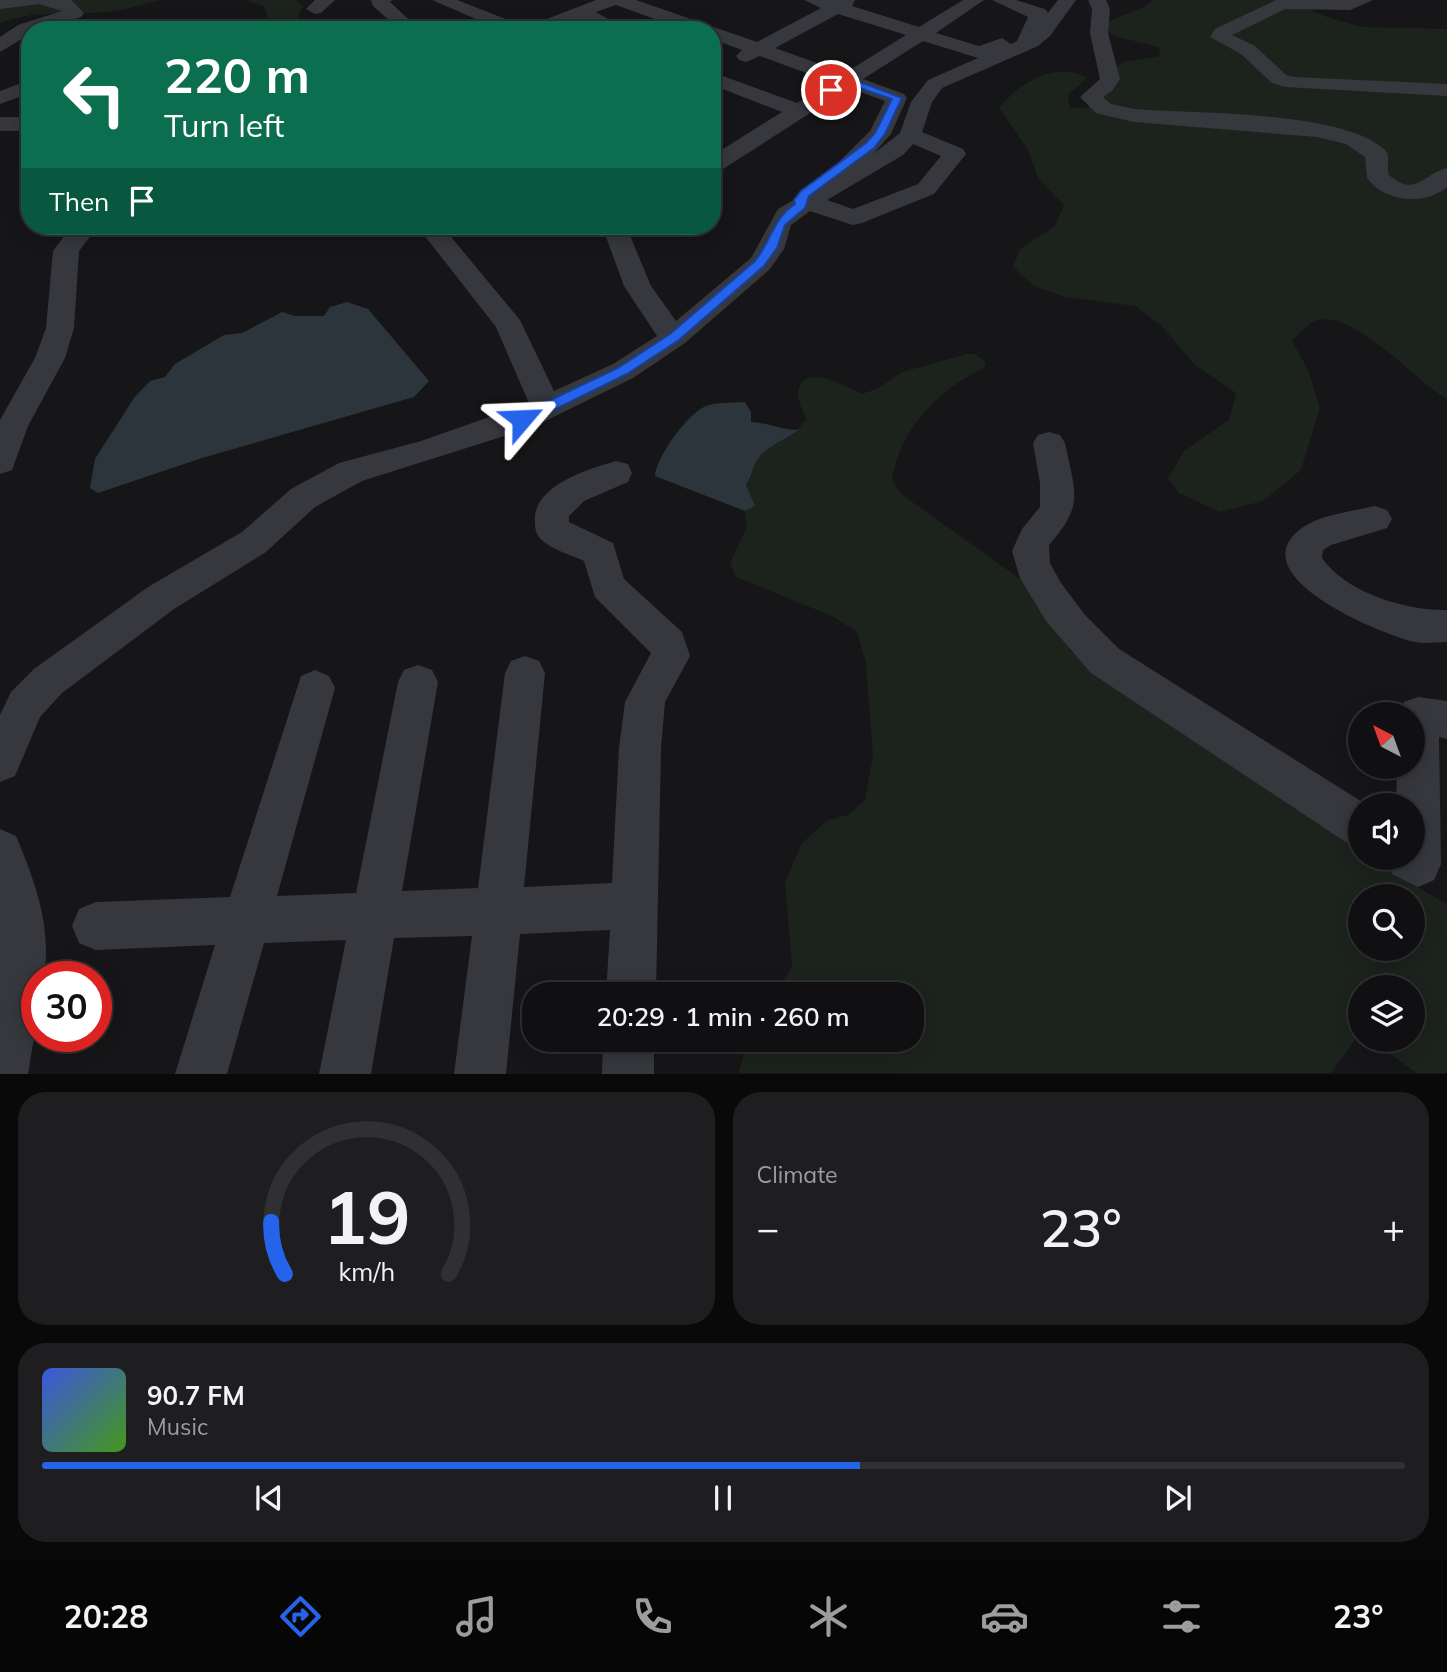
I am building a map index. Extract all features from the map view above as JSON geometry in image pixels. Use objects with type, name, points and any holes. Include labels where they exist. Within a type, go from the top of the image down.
[{"type":"street","points":[[0,4],[34,0]]},
{"type":"street","points":[[44,0],[64,3],[75,13],[50,21]]},
{"type":"street","points":[[383,0],[379,2],[401,21]]},
{"type":"street","points":[[440,0],[497,21]]},
{"type":"street","points":[[468,9],[493,0]]},
{"type":"street","points":[[558,21],[612,0]]},
{"type":"street","points":[[620,0],[679,21]]},
{"type":"street","points":[[813,0],[843,4],[921,34],[980,52],[1011,40],[1036,8]]},
{"type":"street","points":[[721,160],[975,0]]},
{"type":"street","points":[[1001,0],[1036,8]]},
{"type":"street","points":[[0,762],[25,705],[48,681],[162,598],[254,542],[303,498],[351,472],[504,426],[546,408],[623,371],[675,337],[760,264],[787,214],[894,150],[910,135],[922,102],[935,84],[1025,45],[1043,33],[1067,0]]},
{"type":"street","points":[[1097,0],[1101,9],[1099,33],[1111,70],[1105,86],[1090,97],[1098,108],[1121,114],[1225,121],[1339,134],[1370,146],[1377,155],[1376,172],[1383,182],[1399,190],[1415,192],[1429,189],[1447,175]]},
{"type":"street","points":[[1364,0],[1350,5],[1282,4],[1222,33],[1220,37],[1248,50],[1279,79],[1292,83],[1447,90]]},
{"type":"street","points":[[721,72],[843,4]]},
{"type":"street","points":[[1025,45],[1036,8]]},
{"type":"street","points":[[581,12],[600,21]]},
{"type":"street","points":[[0,46],[21,32]]},
{"type":"street","points":[[721,36],[897,98],[880,134],[870,145],[805,194],[800,200],[804,204],[853,218],[926,189],[955,155],[910,135]]},
{"type":"street","points":[[721,80],[800,111]]},
{"type":"street","points":[[0,98],[21,90]]},
{"type":"street","points":[[0,124],[21,124]]},
{"type":"street","points":[[0,461],[12,426],[50,358],[60,328],[66,251],[78,235]]},
{"type":"street","points":[[437,235],[471,274],[510,326],[546,408]]},
{"type":"street","points":[[617,235],[628,269],[661,324],[675,337]]},
{"type":"street","points":[[1049,443],[1057,507],[1053,518],[1032,539],[1030,552],[1033,565],[1070,628],[1105,661],[1348,818]]},
{"type":"street","points":[[616,473],[572,492],[551,512],[554,530],[600,553],[608,586],[668,643],[671,656],[654,681],[645,702],[631,982]]},
{"type":"street","points":[[1375,519],[1320,535],[1306,545],[1303,555],[1308,570],[1326,585],[1378,615],[1415,626],[1447,626]]},
{"type":"street","points":[[480,1073],[525,673]]},
{"type":"street","points":[[345,1073],[418,682]]},
{"type":"street","points":[[201,1073],[315,688]]},
{"type":"street","points":[[1418,793],[1418,715],[1447,720]]},
{"type":"street","points":[[0,852],[20,920],[24,948],[2,1073]]},
{"type":"street","points":[[96,926],[634,906]]},
{"type":"street","points":[[628,1073],[629,1052]]},
{"type":"shaded area","points":[[0,0],[161,0],[115,11],[41,14],[0,23]]},
{"type":"shaded area","points":[[245,0],[295,0],[303,6],[298,16],[301,21],[269,21],[264,6]]},
{"type":"shaded area","points":[[1152,0],[1288,0],[1327,17],[1363,27],[1447,29],[1447,399],[1363,334],[1345,324],[1328,319],[1313,322],[1292,341],[1308,370],[1320,408],[1301,470],[1263,501],[1220,512],[1179,493],[1168,478],[1184,451],[1229,420],[1236,393],[1194,364],[1161,325],[1135,306],[1066,297],[1034,286],[1013,267],[1020,249],[1055,226],[1064,205],[1038,178],[1028,150],[999,107],[1028,82],[1051,73],[1063,72],[1087,78],[1068,95],[1070,108],[1088,108],[1094,95],[1115,87],[1106,73],[1124,62],[1160,56],[1159,47],[1118,37],[1101,28],[1114,19],[1142,8]]},
{"type":"shaded area","points":[[347,302],[368,309],[429,381],[414,397],[202,458],[98,493],[90,488],[95,459],[134,398],[150,381],[165,377],[175,364],[224,335],[242,333],[282,312],[295,316],[324,316],[330,307]]},
{"type":"shaded area","points":[[967,354],[975,354],[986,362],[984,368],[937,399],[912,428],[896,462],[892,480],[901,494],[1034,589],[1071,651],[1348,841],[1348,870],[1394,870],[1414,884],[1348,884],[1348,961],[1425,961],[1425,891],[1447,904],[1447,1073],[1417,1073],[1387,1052],[1425,1052],[1425,975],[1348,975],[1348,1050],[1331,1073],[739,1073],[744,1052],[924,1052],[924,982],[782,982],[792,967],[785,882],[802,843],[828,820],[848,815],[865,800],[873,756],[866,663],[857,632],[834,617],[736,577],[730,563],[747,527],[745,511],[755,506],[746,485],[756,462],[766,450],[806,420],[798,396],[802,383],[808,378],[826,378],[862,394],[879,388],[902,372]]},
{"type":"shaded area","points":[[745,402],[751,412],[751,422],[799,430],[769,448],[756,462],[746,485],[755,506],[745,511],[655,476],[667,447],[682,426],[699,410],[715,404]]},
{"type":"route","points":[[522,419],[623,371],[654,352],[760,264],[787,214],[801,206],[800,200],[805,194],[851,162],[870,145],[880,134],[897,98],[847,80],[831,90]]}]
